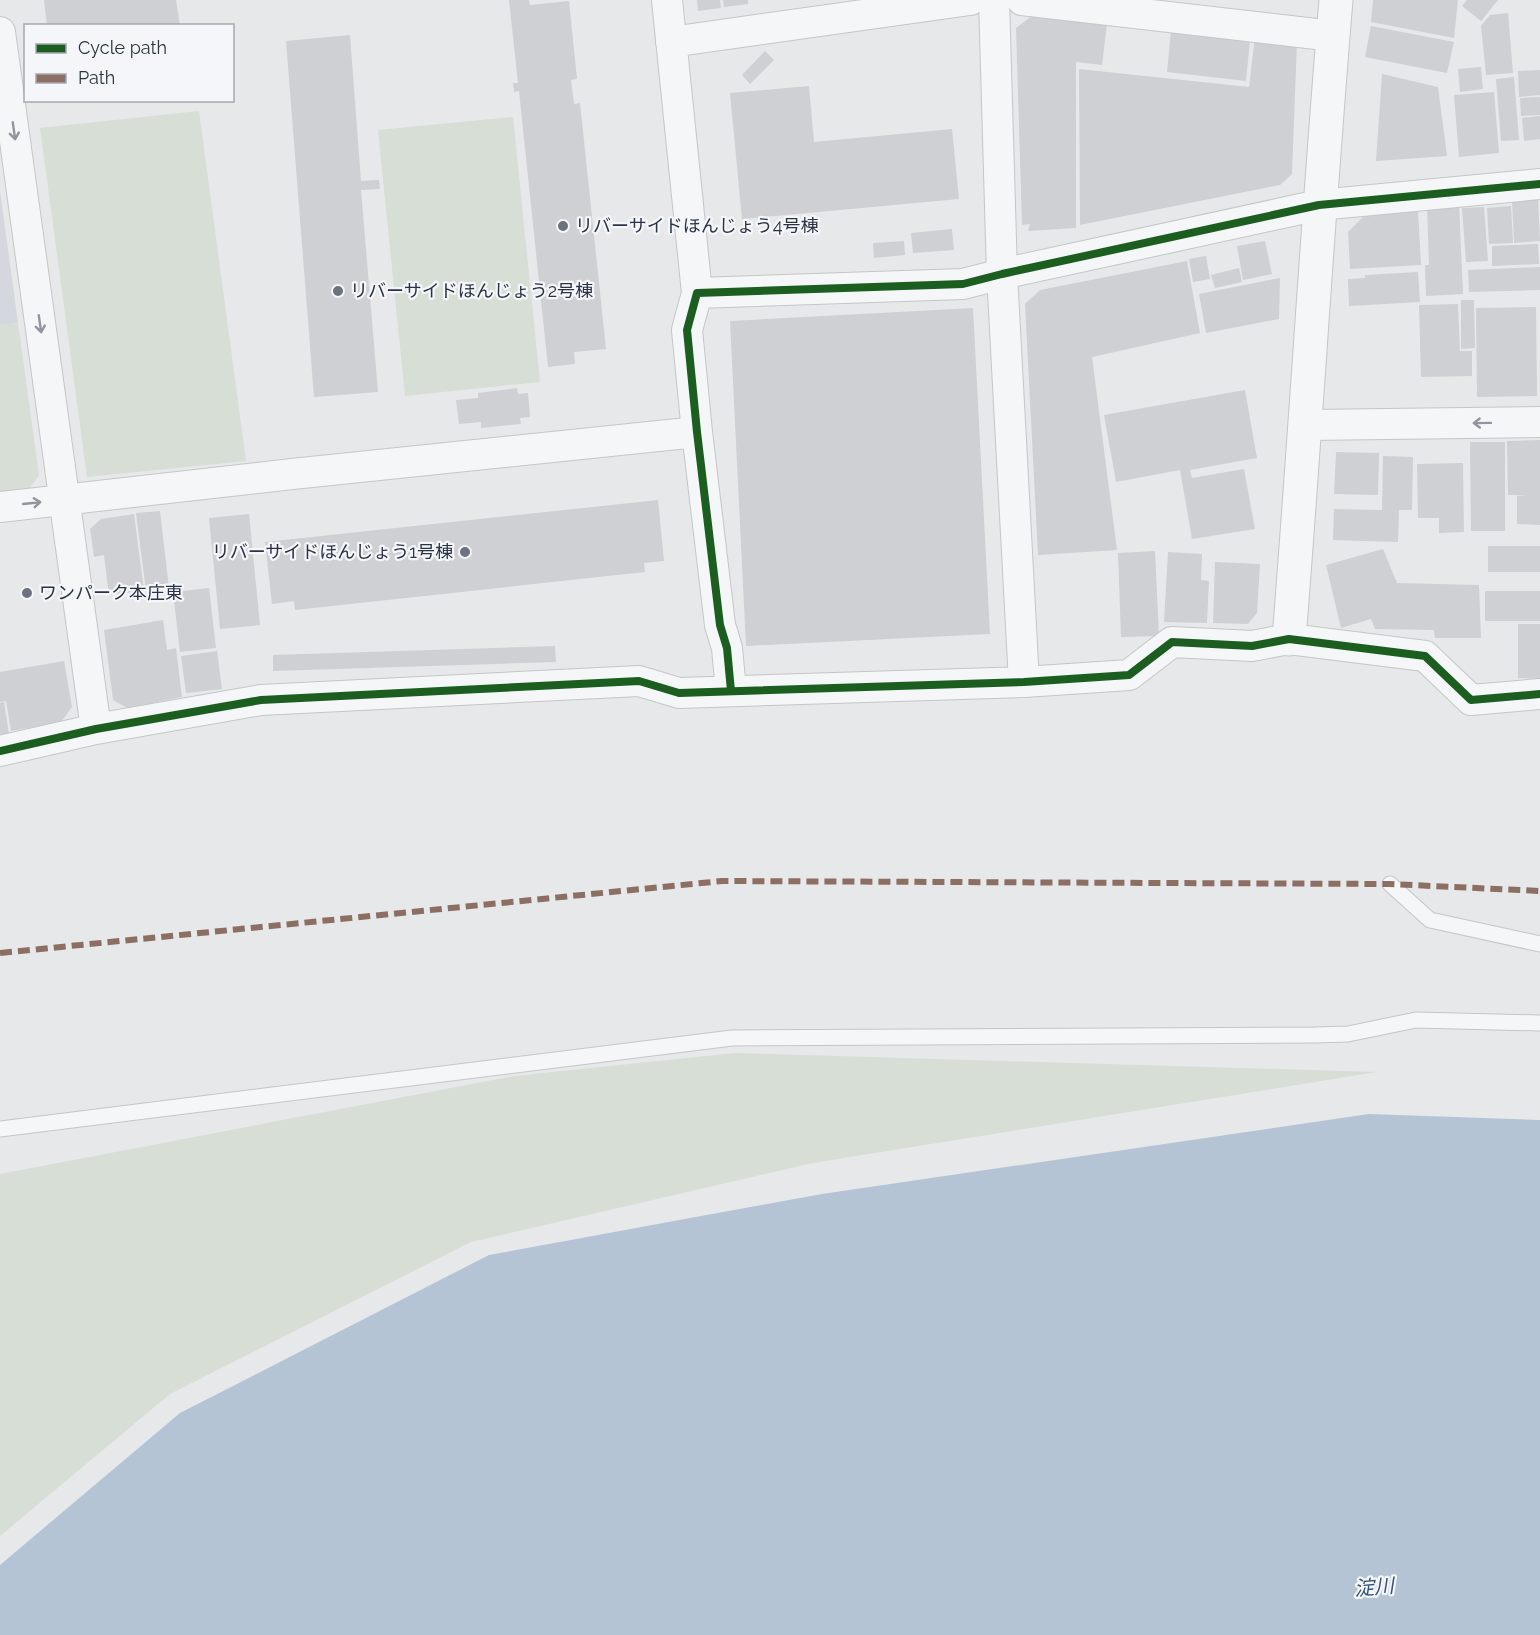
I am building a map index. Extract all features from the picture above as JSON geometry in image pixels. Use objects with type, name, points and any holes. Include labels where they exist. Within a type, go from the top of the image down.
[{"type":"street","points":[[667,0],[697,293],[687,330],[720,625],[727,648],[731,691]]},
{"type":"street","points":[[671,42],[970,0]]},
{"type":"street","points":[[994,0],[1002,274],[1024,682]]},
{"type":"street","points":[[1022,0],[1333,36]]},
{"type":"street","points":[[1289,639],[1306,425],[1319,205],[1336,0]]},
{"type":"street","points":[[0,32],[96,729]]},
{"type":"street","points":[[697,293],[963,284],[1319,205],[1540,184]]},
{"type":"street","points":[[1306,425],[1540,422]]},
{"type":"street","points":[[0,507],[697,432]]},
{"type":"street","points":[[0,751],[96,729],[261,700],[639,681],[679,693],[1024,682],[1129,675],[1172,642],[1252,646],[1289,639],[1425,656],[1471,700],[1540,694]]},
{"type":"lane","points":[[1390,884],[1430,920],[1540,944]]},
{"type":"lane","points":[[0,1129],[732,1038],[1315,1035],[1348,1034],[1416,1020],[1540,1023]]},
{"type":"shaded area","points":[[199,111],[246,461],[87,477],[40,128]]},
{"type":"shaded area","points":[[513,117],[540,382],[405,396],[378,130]]},
{"type":"shaded area","points":[[0,191],[18,323],[0,325]]},
{"type":"shaded area","points":[[18,323],[39,475],[29,489],[0,492],[0,325]]},
{"type":"shaded area","points":[[735,1053],[1377,1072],[813,1163],[471,1242],[170,1394],[0,1536],[0,1174],[514,1076]]},
{"type":"water","name":"淀川","points":[[1369,1114],[1540,1120],[1540,1635],[0,1635],[0,1565],[180,1413],[489,1255],[822,1194]]},
{"type":"building","points":[[44,0],[176,0],[180,24],[47,24]]},
{"type":"building","name":"リバーサイドほんじょう4号棟","points":[[509,0],[529,0],[530,5],[569,1],[577,79],[571,80],[574,104],[580,103],[606,349],[574,352],[575,364],[548,367],[519,91],[514,92],[513,83],[518,83]]},
{"type":"building","points":[[697,0],[720,0],[721,8],[698,11]]},
{"type":"building","points":[[723,0],[748,0],[748,4],[724,7]]},
{"type":"building","points":[[1373,0],[1458,0],[1454,38],[1371,22]]},
{"type":"building","points":[[1467,0],[1498,0],[1481,21],[1462,6]]},
{"type":"building","points":[[1508,13],[1513,73],[1486,75],[1481,26],[1490,15]]},
{"type":"building","points":[[1033,15],[1107,24],[1102,65],[1076,62],[1076,228],[1028,231],[1030,224],[1022,225],[1016,28]]},
{"type":"building","points":[[1371,26],[1454,42],[1447,73],[1365,57]]},
{"type":"building","points":[[1171,31],[1250,40],[1246,81],[1167,72]]},
{"type":"building","name":"リバーサイドほんじょう2号棟","points":[[350,35],[361,181],[379,180],[380,189],[361,190],[378,392],[314,397],[286,41]]},
{"type":"building","points":[[1255,37],[1297,42],[1292,174],[1280,185],[1080,225],[1079,69],[1249,87]]},
{"type":"building","points":[[765,51],[774,60],[750,84],[742,75]]},
{"type":"building","points":[[1481,67],[1483,89],[1460,92],[1458,69]]},
{"type":"building","points":[[1540,70],[1540,95],[1519,97],[1518,71]]},
{"type":"building","points":[[1382,74],[1438,87],[1447,156],[1376,161]]},
{"type":"building","points":[[1514,77],[1519,140],[1501,141],[1496,79]]},
{"type":"building","points":[[809,86],[814,142],[952,129],[959,199],[742,219],[730,93]]},
{"type":"building","points":[[1494,92],[1499,153],[1459,157],[1454,95]]},
{"type":"building","points":[[1540,97],[1540,115],[1521,116],[1520,98]]},
{"type":"building","points":[[1540,116],[1540,139],[1524,141],[1522,118]]},
{"type":"building","points":[[1538,199],[1540,241],[1514,243],[1512,200]]},
{"type":"building","points":[[1459,204],[1463,294],[1426,296],[1425,265],[1429,265],[1427,206]]},
{"type":"building","points":[[1511,206],[1513,243],[1489,244],[1487,208]]},
{"type":"building","points":[[1484,207],[1488,261],[1466,262],[1462,208]]},
{"type":"building","points":[[1418,210],[1421,265],[1350,269],[1348,232],[1368,212]]},
{"type":"building","points":[[952,229],[954,250],[913,253],[911,233]]},
{"type":"building","points":[[904,241],[905,255],[874,258],[873,243]]},
{"type":"building","points":[[1265,241],[1272,274],[1243,280],[1237,246]]},
{"type":"building","points":[[1538,244],[1539,264],[1492,266],[1492,246]]},
{"type":"building","points":[[1206,256],[1210,279],[1193,282],[1189,259]]},
{"type":"building","points":[[1187,261],[1200,333],[1092,357],[1117,550],[1038,555],[1025,304],[1040,290]]},
{"type":"building","points":[[1540,267],[1540,290],[1469,292],[1468,270]]},
{"type":"building","points":[[1239,268],[1242,282],[1215,288],[1211,275]]},
{"type":"building","points":[[1418,272],[1420,302],[1349,306],[1348,279],[1365,278],[1365,275]]},
{"type":"building","points":[[1280,278],[1279,319],[1206,333],[1199,294]]},
{"type":"building","points":[[1461,300],[1474,300],[1475,348],[1461,349]]},
{"type":"building","points":[[1458,304],[1460,351],[1472,351],[1472,376],[1421,377],[1419,305]]},
{"type":"building","points":[[1536,307],[1537,396],[1477,397],[1476,308]]},
{"type":"building","points":[[973,308],[990,634],[746,646],[730,321]]},
{"type":"building","points":[[517,388],[518,394],[528,393],[530,417],[520,418],[521,424],[481,428],[481,422],[459,424],[456,400],[478,398],[478,393]]},
{"type":"building","points":[[1245,390],[1257,458],[1190,470],[1192,478],[1244,469],[1255,529],[1192,539],[1180,470],[1116,482],[1104,415]]},
{"type":"building","points":[[1540,440],[1540,525],[1517,524],[1517,496],[1526,495],[1508,495],[1507,441]]},
{"type":"building","points":[[1470,442],[1505,442],[1505,531],[1471,531]]},
{"type":"building","points":[[1336,452],[1379,453],[1378,495],[1334,494]]},
{"type":"building","points":[[1383,456],[1413,457],[1412,510],[1399,510],[1398,542],[1333,540],[1334,509],[1382,510]]},
{"type":"building","points":[[1463,463],[1464,532],[1439,533],[1439,518],[1418,518],[1417,464]]},
{"type":"building","name":"リバーサイドほんじょう1号棟","points":[[658,500],[664,561],[644,563],[645,572],[295,610],[294,601],[272,604],[265,542]]},
{"type":"building","points":[[160,511],[169,588],[146,591],[136,513]]},
{"type":"building","points":[[134,514],[144,591],[109,595],[104,555],[94,557],[90,529],[101,519]]},
{"type":"building","points":[[249,514],[260,625],[220,629],[209,518]]},
{"type":"building","points":[[1488,546],[1540,546],[1540,572],[1488,572]]},
{"type":"building","points":[[1383,549],[1397,583],[1479,585],[1481,638],[1435,638],[1434,630],[1375,629],[1371,619],[1341,628],[1326,565]]},
{"type":"building","points":[[1155,551],[1159,636],[1121,637],[1118,553]]},
{"type":"building","points":[[1168,552],[1202,554],[1201,580],[1209,581],[1207,623],[1164,622]]},
{"type":"building","points":[[1215,562],[1260,564],[1257,613],[1248,624],[1213,623]]},
{"type":"building","points":[[209,588],[216,648],[180,652],[173,592]]},
{"type":"building","points":[[1485,591],[1540,591],[1540,621],[1485,621]]},
{"type":"building","points":[[163,620],[167,650],[176,648],[182,697],[127,708],[113,700],[104,630]]},
{"type":"building","points":[[1518,624],[1540,624],[1540,679],[1518,678]]},
{"type":"building","points":[[555,646],[556,662],[273,671],[273,655]]},
{"type":"building","points":[[217,651],[222,689],[186,693],[181,656]]},
{"type":"building","points":[[64,661],[72,707],[61,722],[11,731],[6,701],[0,702],[0,672]]},
{"type":"building","points":[[4,702],[9,734],[0,735],[0,703]]},
{"type":"marked path","points":[[0,953],[722,881],[1390,884],[1540,891]]},
{"type":"cycle path","points":[[731,691],[727,648],[720,625],[687,330],[697,293],[963,284],[1319,205],[1540,184]]},
{"type":"cycle path","points":[[0,751],[96,729],[261,700],[639,681],[679,693],[1024,682],[1129,675],[1172,642],[1252,646],[1289,639],[1425,656],[1471,700],[1540,694]]},
{"type":"place","name":"リバーサイドほんじょう4号棟","points":[[563,226]]},
{"type":"place","name":"リバーサイドほんじょう2号棟","points":[[338,291]]},
{"type":"place","name":"リバーサイドほんじょう1号棟","points":[[465,552]]},
{"type":"place","name":"ワンパーク本庄東","points":[[27,593]]}]
